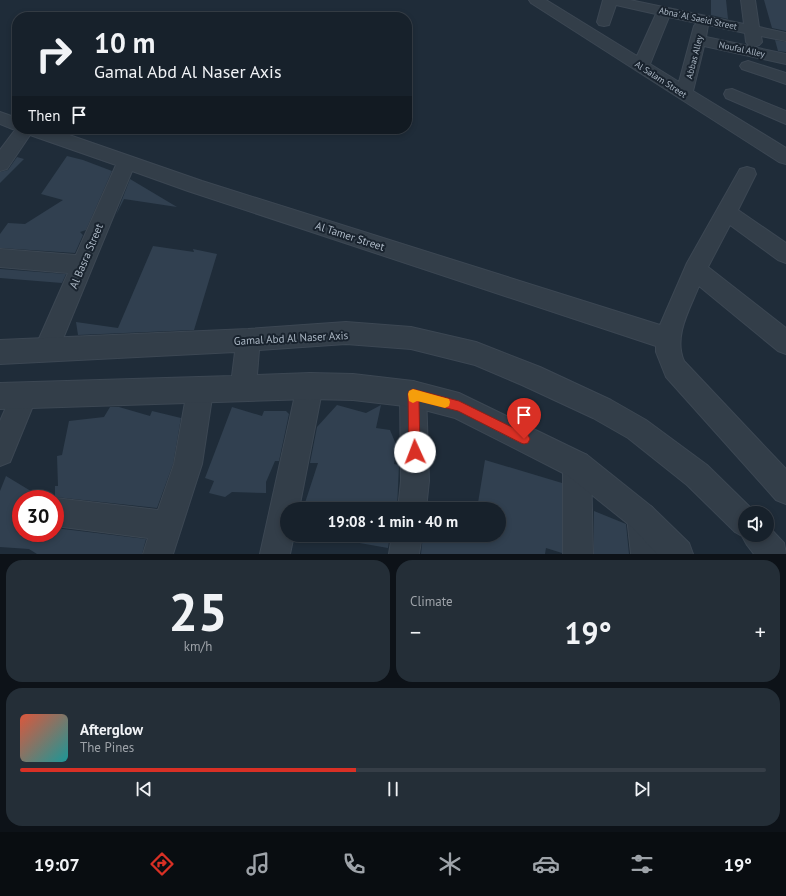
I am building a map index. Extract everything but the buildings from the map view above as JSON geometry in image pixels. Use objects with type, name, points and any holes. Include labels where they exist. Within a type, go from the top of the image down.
[{"type":"street","name":"Al Salam Street","points":[[536,0],[786,157]]},
{"type":"street","points":[[604,22],[611,0]]},
{"type":"street","name":"Abna' Al Saeid Street","points":[[611,0],[640,3],[664,11],[697,14],[752,30],[786,37]]},
{"type":"street","points":[[748,0],[752,30],[751,59],[786,79]]},
{"type":"street","points":[[641,66],[664,11]]},
{"type":"street","name":"Abbas Alley","points":[[684,94],[698,40],[697,14]]},
{"type":"street","name":"Noufal Alley","points":[[698,40],[751,59],[786,59]]},
{"type":"street","points":[[732,94],[786,118]]},
{"type":"street","points":[[0,118],[12,122]]},
{"type":"street","points":[[767,145],[786,130]]},
{"type":"street","points":[[0,164],[21,134]]},
{"type":"street","name":"Al Tamer Street","points":[[47,134],[195,186],[668,339]]},
{"type":"street","name":"Al Basra Street","points":[[46,350],[81,265],[127,162]]},
{"type":"street","points":[[747,174],[695,270],[680,303],[668,339],[668,352],[675,369],[786,490]]},
{"type":"street","points":[[726,212],[786,254]]},
{"type":"street","points":[[0,258],[81,265]]},
{"type":"street","points":[[695,270],[786,343]]},
{"type":"street","name":"Gamal Abd Al Naser Axis","points":[[0,352],[248,340],[346,333],[411,338],[476,354],[531,376],[602,409],[637,429],[697,475],[738,515]]},
{"type":"street","points":[[242,389],[248,340]]},
{"type":"street","points":[[275,554],[310,386]]},
{"type":"street","points":[[0,452],[12,396],[200,391],[310,386],[353,387],[413,394],[459,406],[577,465],[642,517],[678,554]]},
{"type":"street","points":[[158,554],[188,464],[200,391]]},
{"type":"street","points":[[413,394],[415,481],[413,502]]},
{"type":"street","points":[[577,465],[578,554]]},
{"type":"street","points":[[64,513],[168,526]]},
{"type":"street","points":[[642,517],[646,554]]},
{"type":"street","points":[[404,554],[406,542]]},
{"type":"street","points":[[763,542],[773,554]]},
{"type":"slow traffic","points":[[413,397],[413,394],[445,402]]},
{"type":"route","points":[[415,452],[413,394],[459,406],[524,439]]}]
